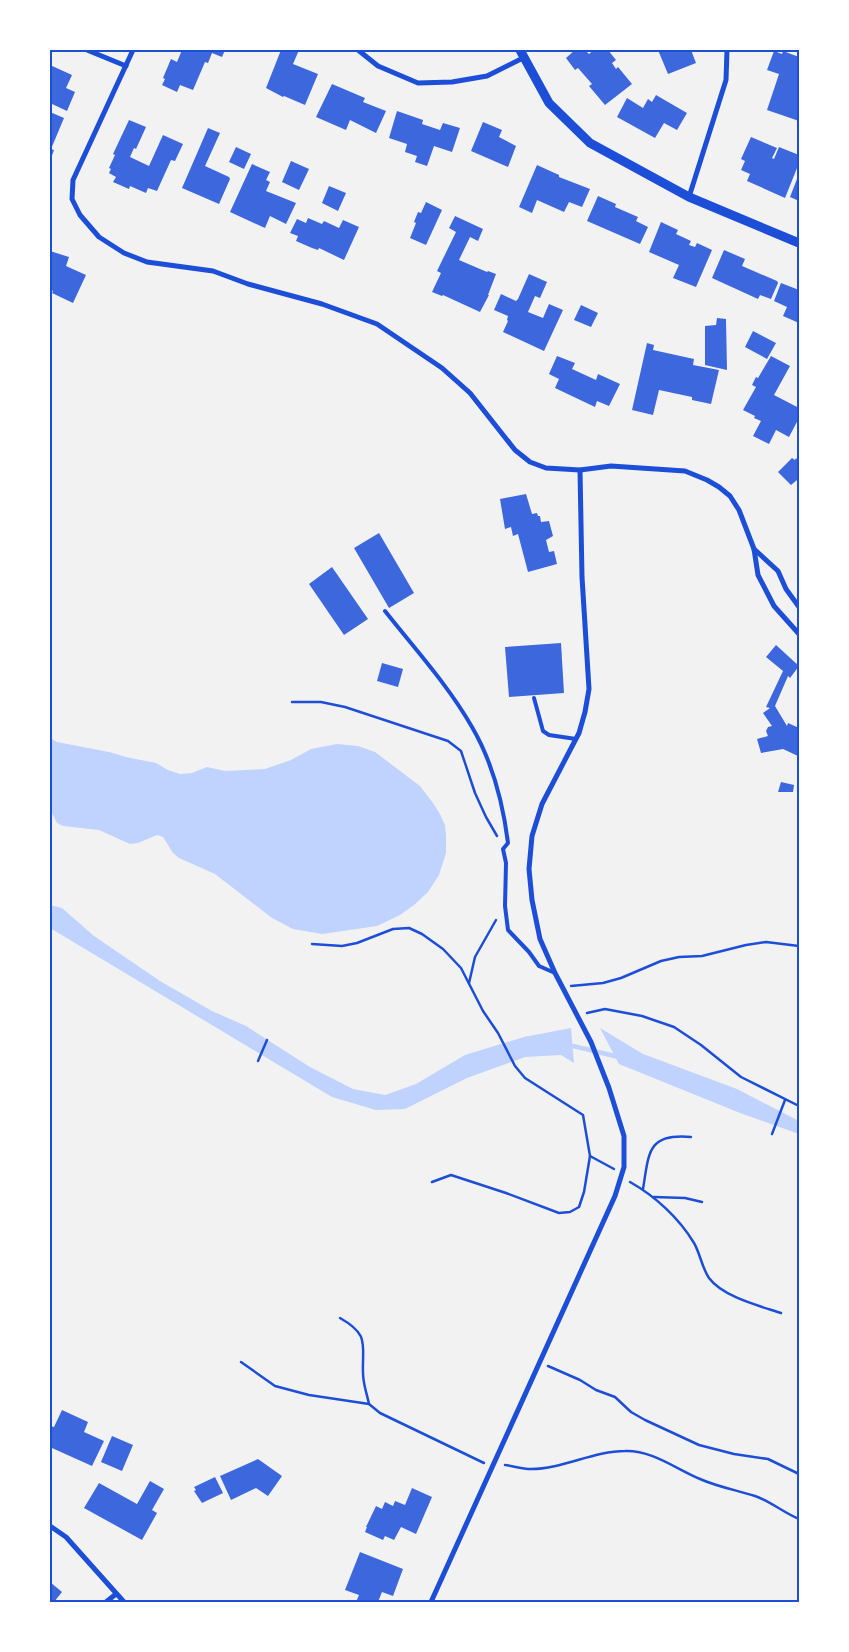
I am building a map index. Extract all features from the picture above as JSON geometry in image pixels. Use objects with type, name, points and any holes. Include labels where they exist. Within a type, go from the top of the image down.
[{"type":"street","points":[[87,50],[126,66]]},
{"type":"street","points":[[133,50],[74,180],[72,199],[80,216],[99,236],[124,253],[148,262],[213,271],[248,284],[322,304],[377,324],[442,368],[470,393],[515,450],[530,462],[546,468],[580,470],[611,466],[685,471],[707,480],[730,496],[739,510],[754,548],[758,574],[774,606],[798,630]]},
{"type":"street","points":[[358,50],[378,66],[418,83],[452,82],[486,76],[521,54],[550,103],[590,144],[689,197],[799,243]]},
{"type":"street","points":[[689,197],[726,80],[727,50]]},
{"type":"street","points":[[431,1602],[615,1196],[624,1167],[624,1136],[609,1088],[591,1042],[554,973],[540,939],[532,900],[529,869],[532,836],[542,804],[576,739],[585,712],[589,689],[582,577],[580,470]]},
{"type":"street","points":[[754,548],[778,571],[786,589],[799,607]]},
{"type":"street","points":[[50,1526],[66,1537],[124,1602]]},
{"type":"street","points":[[106,1602],[116,1594]]},
{"type":"lane","points":[[385,611],[448,690],[473,728],[492,772],[504,814],[508,844],[503,849],[506,862],[504,906],[508,930],[529,952],[539,966],[554,973]]},
{"type":"lane","points":[[534,698],[543,731],[549,735],[576,739]]},
{"type":"path","points":[[292,702],[321,702],[345,707],[448,741],[461,752],[475,792],[486,817],[501,841],[503,849]]},
{"type":"path","points":[[469,983],[475,957],[504,906]]},
{"type":"path","points":[[312,944],[349,945],[393,929],[409,928],[422,934],[443,949],[461,968],[483,1011],[498,1033],[515,1066],[525,1078],[583,1115],[590,1156],[584,1192],[579,1206],[570,1212],[559,1213],[451,1175],[432,1182]]},
{"type":"path","points":[[562,986],[603,983],[621,978],[661,960],[702,956],[746,944],[766,942],[799,946]]},
{"type":"path","points":[[578,1017],[605,1009],[642,1016],[674,1027],[701,1045],[741,1077],[799,1106]]},
{"type":"path","points":[[258,1061],[267,1040]]},
{"type":"path","points":[[772,1134],[785,1100]]},
{"type":"path","points":[[643,1189],[649,1154],[654,1146],[664,1138],[677,1135],[692,1137]]},
{"type":"path","points":[[590,1156],[609,1165],[629,1181],[643,1189],[679,1222],[694,1244],[709,1278],[718,1287],[734,1296],[781,1313]]},
{"type":"path","points":[[653,1197],[684,1198],[702,1202]]},
{"type":"path","points":[[340,1318],[354,1325],[361,1334],[364,1346],[363,1376],[369,1404]]},
{"type":"path","points":[[241,1362],[275,1386],[309,1395],[369,1404],[380,1413],[481,1462],[532,1469],[598,1454],[626,1451],[637,1452],[663,1460],[698,1479],[723,1489],[756,1497],[799,1519]]},
{"type":"path","points":[[540,1362],[580,1380],[596,1390],[615,1397],[631,1412],[699,1445],[734,1454],[768,1459],[799,1474]]},
{"type":"water","points":[[50,738],[57,742],[156,763],[180,774],[192,773],[207,767],[225,771],[265,769],[291,760],[311,749],[337,744],[358,746],[375,752],[420,786],[440,814],[445,825],[446,853],[439,875],[428,892],[414,905],[400,915],[377,926],[322,934],[293,929],[272,918],[215,874],[179,858],[173,853],[163,837],[157,835],[138,843],[130,844],[99,830],[63,826],[57,823],[50,809]]},
{"type":"water","points":[[50,905],[62,908],[94,936],[160,981],[212,1011],[246,1026],[310,1067],[353,1089],[385,1095],[416,1084],[465,1055],[524,1037],[571,1028],[574,1063],[561,1055],[525,1057],[467,1078],[405,1109],[376,1110],[332,1097],[50,928]]},
{"type":"water","points":[[600,1028],[643,1054],[737,1089],[799,1121],[799,1134],[740,1113],[619,1064]]},
{"type":"building","points":[[182,50],[225,50],[222,57],[212,53],[208,63],[205,62],[193,90],[180,85],[177,92],[162,85],[171,59],[177,62]]},
{"type":"building","points":[[281,50],[299,50],[293,64],[318,74],[305,105],[266,88]]},
{"type":"building","points":[[575,50],[585,50],[589,54],[594,50],[608,50],[616,60],[612,63],[616,69],[618,67],[632,84],[605,105],[589,86],[592,84],[578,68],[575,70],[566,58]]},
{"type":"building","points":[[658,50],[691,50],[696,63],[668,74]]},
{"type":"building","points":[[774,51],[782,54],[783,51],[799,57],[799,121],[767,110],[779,74],[767,70]]},
{"type":"building","points":[[50,65],[72,75],[66,88],[75,92],[67,111],[50,103]]},
{"type":"building","points":[[332,84],[365,98],[363,102],[386,111],[376,133],[350,120],[346,130],[316,117]]},
{"type":"building","points":[[656,95],[687,113],[677,130],[664,123],[655,138],[617,117],[627,98],[643,108],[648,99],[652,102]]},
{"type":"building","points":[[397,111],[423,120],[422,124],[440,130],[443,123],[460,128],[452,152],[434,146],[427,166],[415,162],[417,156],[405,152],[407,144],[389,138]]},
{"type":"building","points":[[50,112],[64,118],[51,149],[54,150],[50,161]]},
{"type":"building","points":[[129,120],[146,127],[136,149],[134,148],[130,157],[149,166],[163,135],[183,144],[175,161],[171,160],[157,191],[148,188],[146,193],[130,186],[129,189],[113,182],[116,177],[109,173],[111,169],[109,168],[115,155],[113,154]]},
{"type":"building","points":[[483,122],[502,130],[499,137],[516,146],[508,167],[471,151]]},
{"type":"building","points":[[208,128],[220,133],[205,166],[230,179],[219,204],[182,188]]},
{"type":"building","points":[[751,137],[777,148],[772,158],[774,159],[779,147],[799,155],[799,163],[785,198],[747,181],[750,174],[741,170],[745,161],[741,159]]},
{"type":"building","points":[[236,147],[251,154],[244,169],[229,162]]},
{"type":"building","points":[[291,161],[309,169],[299,190],[282,182]]},
{"type":"building","points":[[252,164],[270,172],[266,180],[270,182],[266,191],[296,203],[286,224],[270,216],[265,228],[230,212]]},
{"type":"building","points":[[537,165],[559,175],[559,177],[590,189],[582,207],[569,202],[564,212],[537,200],[532,213],[519,207]]},
{"type":"building","points":[[797,179],[799,180],[799,201],[790,197]]},
{"type":"building","points":[[329,186],[346,193],[338,211],[322,203]]},
{"type":"building","points":[[598,196],[616,204],[615,207],[638,217],[636,221],[648,227],[640,244],[587,221]]},
{"type":"building","points":[[426,202],[442,210],[426,245],[410,238],[418,212],[421,213]]},
{"type":"building","points":[[455,216],[483,229],[478,241],[470,237],[459,260],[496,274],[489,295],[480,312],[432,292],[441,273],[437,271],[456,232],[449,228]]},
{"type":"building","points":[[308,218],[322,224],[324,221],[339,228],[343,220],[359,227],[344,260],[319,248],[318,250],[296,241],[298,236],[290,233],[297,219],[306,223]]},
{"type":"building","points":[[661,222],[678,230],[676,234],[691,241],[689,245],[695,247],[697,243],[712,250],[696,287],[673,278],[679,265],[649,252]]},
{"type":"building","points":[[724,250],[745,259],[742,266],[777,281],[778,283],[771,299],[760,295],[758,299],[712,278]]},
{"type":"building","points":[[50,251],[69,257],[66,266],[86,275],[73,303],[52,293],[53,291],[50,289]]},
{"type":"building","points":[[529,274],[547,282],[540,298],[535,296],[528,312],[543,318],[549,304],[563,310],[544,351],[503,332],[508,316],[494,310],[501,294],[516,301],[518,299]]},
{"type":"building","points":[[781,283],[799,290],[799,323],[783,316],[787,307],[774,301]]},
{"type":"building","points":[[581,305],[598,313],[591,327],[574,320]]},
{"type":"building","points":[[717,318],[726,319],[727,370],[705,365],[705,326],[716,325]]},
{"type":"building","points":[[753,331],[776,343],[767,359],[745,347]]},
{"type":"building","points":[[647,343],[654,345],[653,350],[694,359],[693,365],[719,370],[711,404],[692,400],[692,397],[659,390],[653,415],[632,410]]},
{"type":"building","points":[[557,356],[575,363],[572,369],[596,380],[598,374],[620,384],[609,406],[597,401],[595,407],[555,388],[559,379],[549,374]]},
{"type":"building","points":[[771,356],[790,366],[774,395],[799,408],[799,418],[789,437],[776,430],[769,444],[753,436],[761,421],[743,410],[756,387],[752,385],[756,377],[758,378]]},
{"type":"building","points":[[792,458],[795,460],[796,458],[799,461],[799,481],[797,480],[791,485],[778,472]]},
{"type":"building","points":[[526,494],[532,514],[537,513],[540,516],[541,522],[549,521],[553,536],[546,540],[549,552],[554,551],[557,564],[528,572],[518,534],[513,536],[511,527],[505,529],[500,499]]},
{"type":"building","points":[[379,533],[414,593],[389,608],[354,548]]},
{"type":"building","points":[[332,567],[368,619],[344,635],[309,584]]},
{"type":"building","points":[[561,643],[564,693],[509,697],[505,647]]},
{"type":"building","points":[[776,645],[799,666],[790,678],[788,676],[775,706],[787,726],[788,723],[799,728],[798,756],[783,749],[761,753],[757,739],[768,736],[766,731],[768,727],[772,726],[763,713],[770,708],[766,707],[783,671],[766,657]]},
{"type":"building","points":[[382,663],[403,669],[398,687],[377,681]]},
{"type":"building","points":[[781,782],[794,785],[793,792],[778,792]]},
{"type":"building","points":[[62,1410],[88,1422],[84,1432],[104,1441],[92,1466],[52,1448],[50,1452],[50,1426],[54,1427]]},
{"type":"building","points":[[112,1436],[133,1445],[122,1471],[101,1462]]},
{"type":"building","points":[[258,1459],[282,1476],[268,1496],[256,1488],[231,1500],[220,1476]]},
{"type":"building","points":[[215,1477],[223,1493],[202,1503],[194,1491],[196,1490],[194,1487]]},
{"type":"building","points":[[150,1481],[164,1489],[152,1510],[157,1513],[142,1540],[84,1508],[99,1483],[137,1504]]},
{"type":"building","points":[[412,1488],[432,1497],[416,1534],[401,1527],[394,1540],[385,1536],[383,1540],[365,1532],[376,1506],[382,1509],[385,1502],[393,1506],[395,1501],[405,1505]]},
{"type":"building","points":[[360,1552],[403,1569],[393,1596],[382,1592],[378,1602],[368,1600],[367,1602],[356,1602],[359,1595],[345,1590]]},
{"type":"building","points":[[50,1582],[62,1592],[54,1602],[50,1602]]},
{"type":"waterway","points":[[568,1047],[573,1046],[619,1057]]}]
